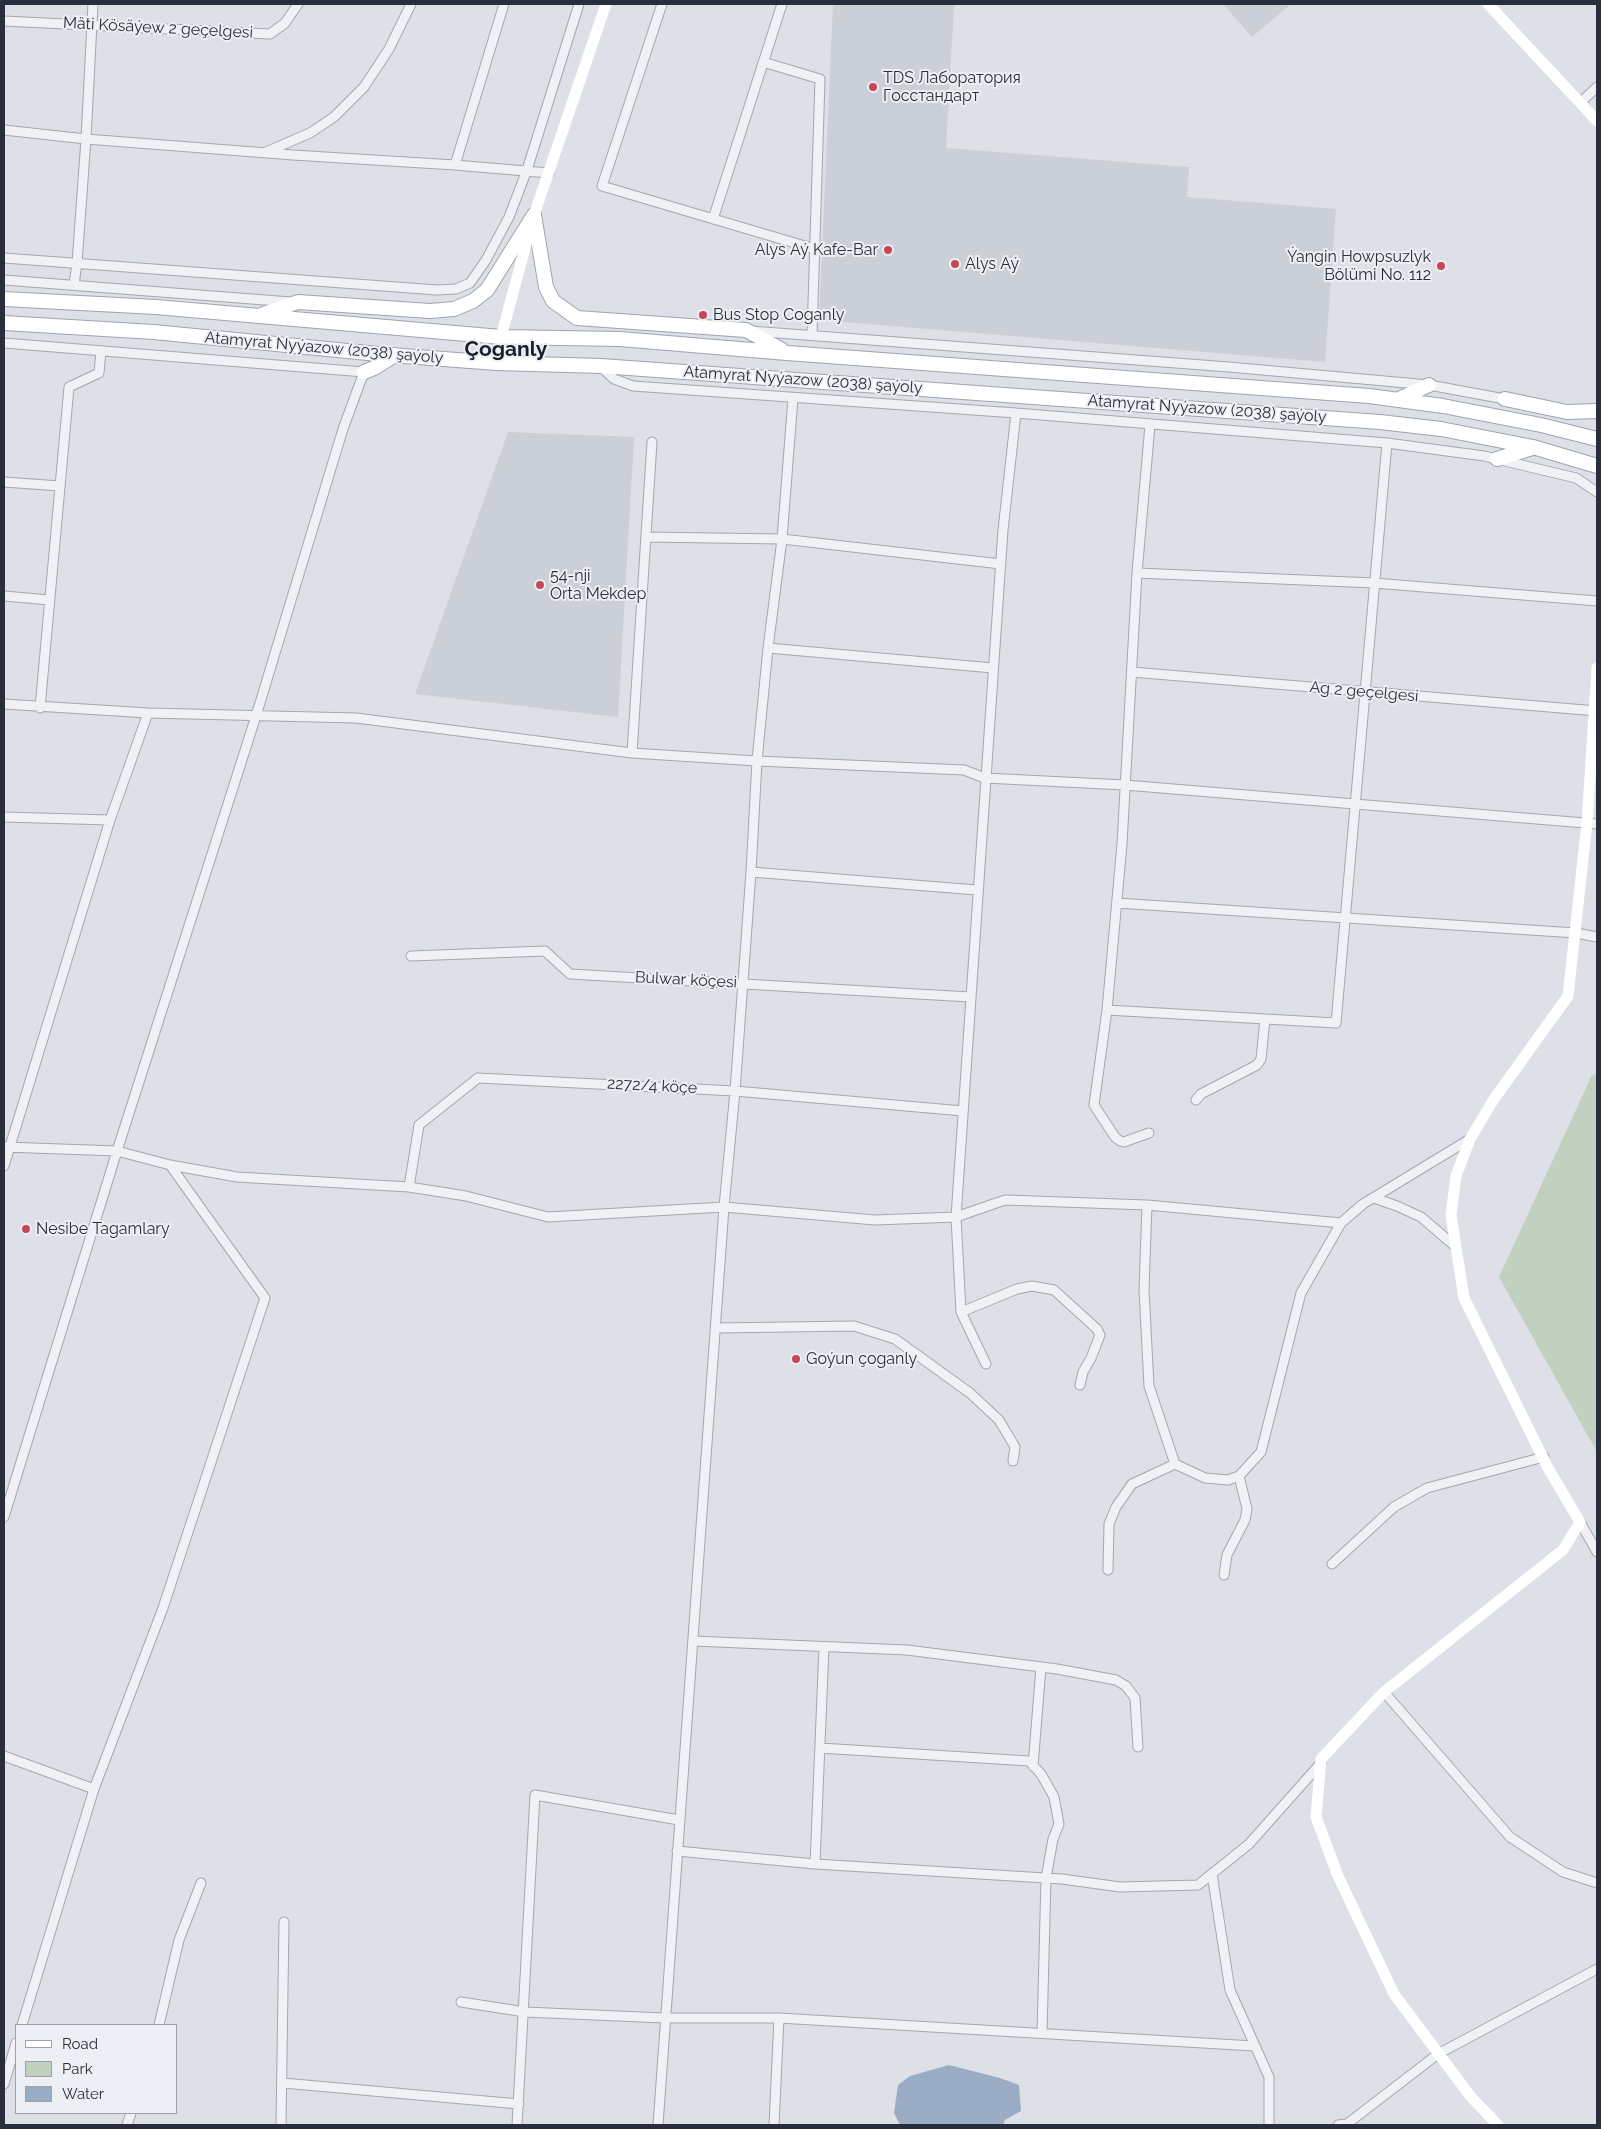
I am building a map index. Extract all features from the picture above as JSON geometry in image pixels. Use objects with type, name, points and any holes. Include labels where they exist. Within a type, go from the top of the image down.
[{"type":"main road","points":[[258,316],[298,302],[430,311],[454,309],[473,301],[487,290],[534,215]]},
{"type":"main road","points":[[534,215],[543,276],[553,301],[577,318],[746,330],[788,353]]},
{"type":"main road","name":"Atamyrat Nyýazow (2038) şaýoly","points":[[4,299],[156,307],[501,337],[620,339],[1399,399],[1541,425],[1597,439]]},
{"type":"main road","points":[[368,307],[414,330]]},
{"type":"main road","name":"Atamyrat Nyýazow (2038) şaýoly","points":[[4,323],[154,332],[496,363],[601,366],[1380,422],[1441,429],[1533,447],[1597,466]]},
{"type":"main road","points":[[620,339],[655,324]]},
{"type":"main road","points":[[364,372],[395,355]]},
{"type":"main road","points":[[1399,399],[1429,385]]},
{"type":"main road","points":[[1505,399],[1567,412],[1597,411]]},
{"type":"main road","points":[[1505,399],[1541,425]]},
{"type":"main road","points":[[1497,459],[1533,447]]},
{"type":"street","points":[[74,285],[78,263],[93,4]]},
{"type":"street","name":"Mäti Kösäýew 2 geçelgesi","points":[[4,20],[270,34],[285,23],[298,4]]},
{"type":"street","points":[[264,153],[310,133],[334,117],[358,93],[389,48],[411,4]]},
{"type":"street","points":[[455,164],[504,4]]},
{"type":"street","points":[[4,258],[428,290],[456,289],[470,283],[486,260],[510,217],[527,170],[579,4]]},
{"type":"street","points":[[496,363],[501,337],[534,215],[606,4]]},
{"type":"street","points":[[662,4],[602,186],[815,249]]},
{"type":"street","points":[[713,219],[782,4]]},
{"type":"street","points":[[1488,4],[1597,121]]},
{"type":"street","points":[[763,62],[820,79],[812,335]]},
{"type":"street","points":[[1580,103],[1597,88]]},
{"type":"street","points":[[4,130],[86,139],[264,153],[455,164],[549,173]]},
{"type":"street","points":[[4,280],[298,302]]},
{"type":"street","points":[[746,330],[1229,367],[1429,385],[1505,399]]},
{"type":"street","points":[[4,343],[364,372],[340,438],[256,716],[117,1151],[4,1517]]},
{"type":"street","points":[[40,708],[70,387],[98,373],[101,350]]},
{"type":"street","points":[[601,366],[614,379],[633,386],[1387,443],[1497,459],[1576,478],[1597,492]]},
{"type":"street","points":[[658,2125],[664,2018],[724,1207],[743,983],[757,761],[768,648],[782,539],[793,398]]},
{"type":"street","points":[[986,1364],[961,1312],[956,1217],[993,668],[1016,414]]},
{"type":"street","points":[[1149,1132],[1124,1142],[1120,1141],[1094,1105],[1107,1010],[1117,903],[1137,573],[1150,425]]},
{"type":"street","points":[[632,752],[652,442]]},
{"type":"street","points":[[1107,1010],[1336,1023],[1387,443]]},
{"type":"street","points":[[4,482],[60,486]]},
{"type":"street","points":[[646,537],[782,539],[1001,564]]},
{"type":"street","points":[[1137,573],[1374,583],[1597,601]]},
{"type":"street","points":[[4,596],[50,600]]},
{"type":"street","points":[[768,648],[993,668]]},
{"type":"street","points":[[1597,668],[1592,824],[1568,996],[1494,1099],[1470,1139],[1456,1176],[1452,1215],[1464,1298],[1544,1457],[1597,1552]]},
{"type":"street","name":"Ag 2 geçelgesi","points":[[1132,672],[1364,693],[1596,710]]},
{"type":"street","points":[[4,704],[40,708],[148,713],[356,718],[632,752],[757,761],[964,770],[985,778],[1125,785],[1592,824]]},
{"type":"street","points":[[4,1166],[7,1148],[110,820],[148,713]]},
{"type":"street","points":[[4,817],[110,820]]},
{"type":"street","points":[[751,872],[977,890]]},
{"type":"street","points":[[1117,903],[1576,933],[1597,937]]},
{"type":"street","name":"Bulwar köçesi","points":[[411,956],[546,952],[570,974],[970,998]]},
{"type":"street","points":[[1196,1100],[1201,1094],[1257,1065],[1261,1059],[1265,1019]]},
{"type":"street","name":"2272/4 köçe","points":[[409,1187],[420,1125],[478,1078],[735,1091],[963,1110]]},
{"type":"street","points":[[1147,1206],[1144,1290],[1149,1386],[1175,1464],[1206,1478],[1228,1480],[1239,1476],[1261,1452],[1301,1293],[1341,1223],[1357,1208],[1470,1139]]},
{"type":"street","points":[[7,1148],[117,1151],[170,1165],[237,1178],[409,1187],[466,1196],[548,1217],[724,1207],[875,1220],[956,1217],[1006,1200],[1147,1206],[1341,1223]]},
{"type":"street","points":[[22,2024],[94,1789],[163,1608],[265,1298],[170,1165]]},
{"type":"street","points":[[1374,1198],[1422,1217],[1456,1247]]},
{"type":"street","points":[[961,1312],[1017,1289],[1032,1286],[1054,1290],[1097,1329],[1100,1335],[1083,1372],[1080,1385]]},
{"type":"street","points":[[716,1328],[854,1326],[895,1339],[970,1392],[999,1420],[1016,1447],[1013,1461]]},
{"type":"street","points":[[1332,1564],[1394,1507],[1427,1488],[1544,1457]]},
{"type":"street","points":[[1108,1570],[1109,1524],[1116,1507],[1132,1484],[1175,1464]]},
{"type":"street","points":[[1224,1575],[1227,1555],[1245,1520],[1247,1509],[1239,1476]]},
{"type":"street","points":[[677,1851],[815,1864],[1046,1878],[1130,1886],[1198,1885],[1249,1844],[1322,1759],[1384,1692],[1514,1591],[1563,1550],[1580,1522]]},
{"type":"street","points":[[693,1641],[907,1650],[1041,1667],[1116,1680],[1126,1686],[1135,1698],[1138,1747]]},
{"type":"street","points":[[815,1864],[824,1647]]},
{"type":"street","points":[[1033,1766],[1041,1667]]},
{"type":"street","points":[[1384,1692],[1510,1837],[1563,1872],[1597,1883]]},
{"type":"street","points":[[820,1748],[1029,1762],[1041,1774],[1054,1797],[1059,1824],[1053,1838],[1046,1878],[1042,2033]]},
{"type":"street","points":[[4,1756],[94,1789]]},
{"type":"street","points":[[1321,1762],[1316,1817],[1338,1876],[1394,1994],[1471,2097],[1498,2125]]},
{"type":"street","points":[[517,2125],[525,2012],[535,1796],[679,1820]]},
{"type":"street","points":[[1212,1874],[1230,1990],[1269,2077],[1269,2125]]},
{"type":"street","points":[[159,2024],[179,1940],[201,1883]]},
{"type":"street","points":[[281,2125],[284,1922]]},
{"type":"street","points":[[1338,2125],[1347,2124],[1438,2054],[1597,1969]]},
{"type":"street","points":[[461,2002],[525,2012],[664,2018],[779,2018],[1254,2046]]},
{"type":"street","points":[[774,2125],[779,2018]]},
{"type":"street","points":[[4,2084],[15,2046]]},
{"type":"street","points":[[283,2083],[519,2104]]},
{"type":"shaded area","points":[[833,4],[954,4],[946,148],[1189,167],[1187,197],[1336,209],[1325,362],[819,320]]},
{"type":"shaded area","points":[[1223,4],[1291,4],[1252,37]]},
{"type":"shaded area","name":"54-nji Orta Mekdep","points":[[508,432],[634,437],[618,717],[415,694]]},
{"type":"green space","points":[[1597,1073],[1597,1452],[1499,1277],[1591,1077]]},
{"type":"water","points":[[949,2065],[1000,2078],[1019,2085],[1021,2111],[1005,2120],[1003,2125],[900,2125],[894,2113],[898,2085],[910,2076]]},
{"type":"place","name":"TDS Лаборатория Госстандарт","points":[[873,87]]},
{"type":"place","name":"Alys Aý Kafe-Bar","points":[[888,250]]},
{"type":"place","name":"Alys Aý","points":[[955,264]]},
{"type":"place","name":"Ýangin Howpsuzlyk Bölümi No. 112","points":[[1441,266]]},
{"type":"place","name":"Bus Stop Coganly","points":[[703,315]]},
{"type":"place","name":"54-nji Orta Mekdep","points":[[540,585]]},
{"type":"place","name":"Nesibe Tagamlary","points":[[26,1229]]},
{"type":"place","name":"Goýun çoganly","points":[[796,1359]]},
{"type":"district","name":"Çoganly","points":[[506,350]]}]
